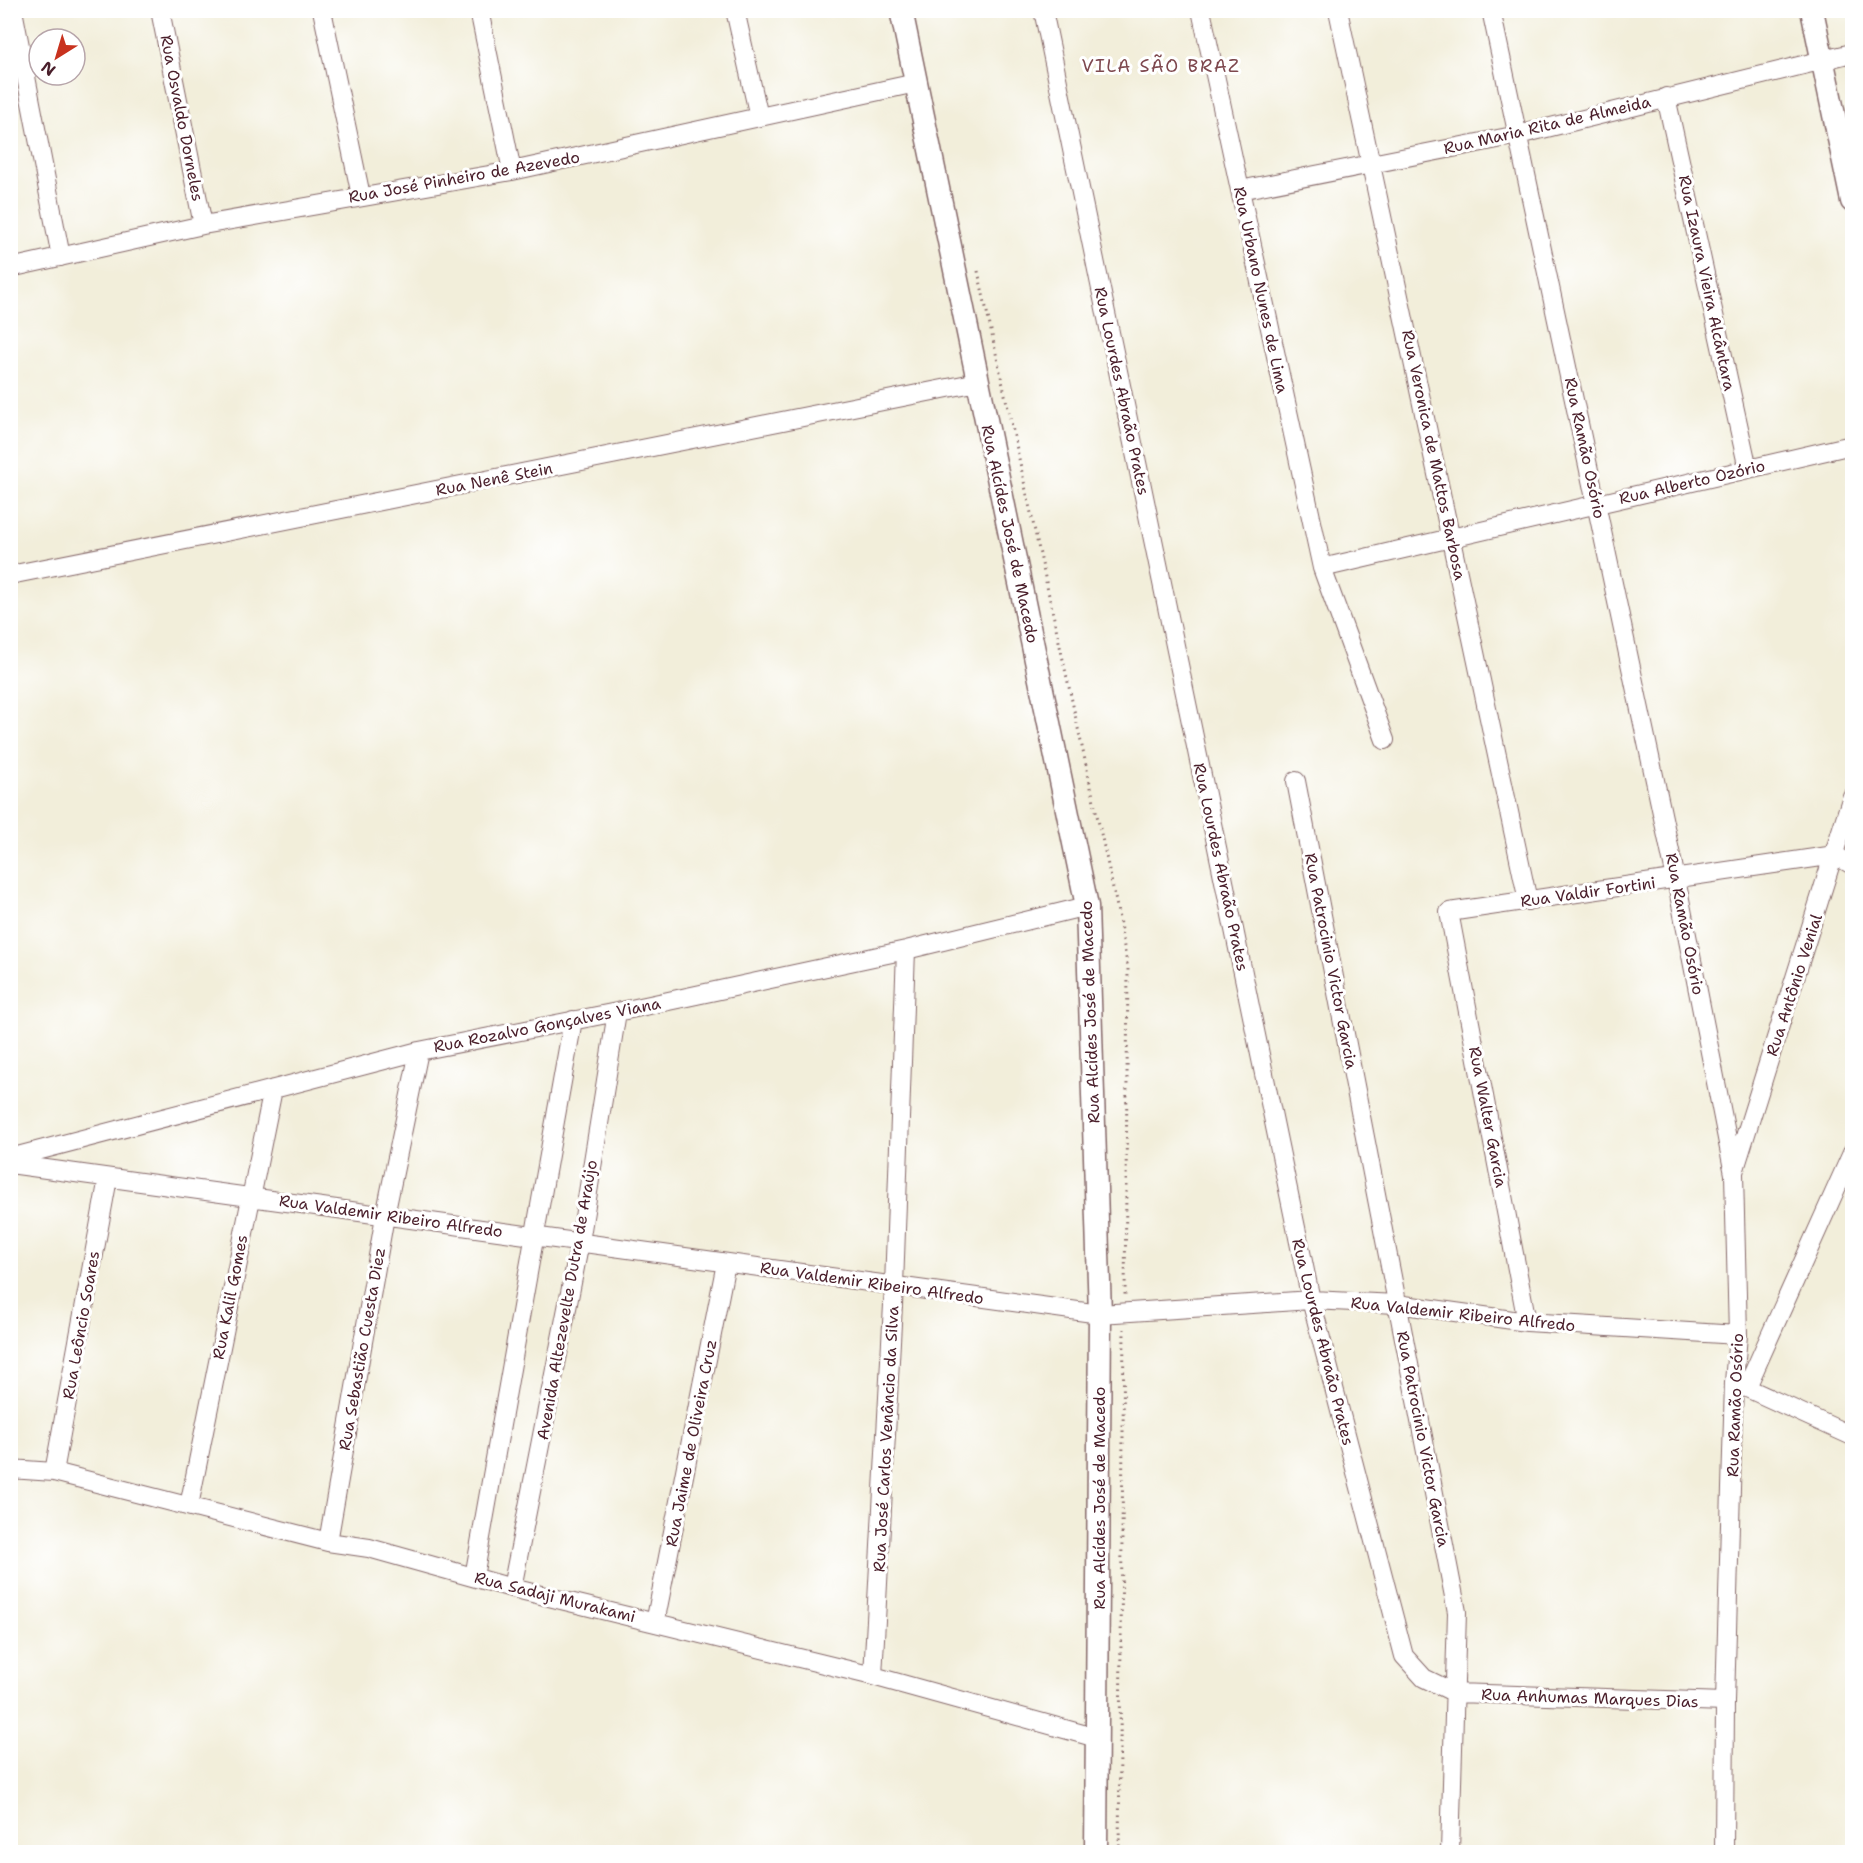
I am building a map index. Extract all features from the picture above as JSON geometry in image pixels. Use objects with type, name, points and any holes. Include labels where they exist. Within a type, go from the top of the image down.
[{"type":"street","points":[[13,10],[61,257]]},
{"type":"street","name":"Rua Osvaldo Dorneles","points":[[160,10],[203,225]]},
{"type":"street","points":[[322,10],[361,196]]},
{"type":"street","points":[[479,10],[512,171]]},
{"type":"street","points":[[735,10],[759,117]]},
{"type":"street","name":"Rua Alcídes José de Macedo","points":[[901,10],[1088,906],[1100,1314],[1096,1852]]},
{"type":"street","name":"Rua Lourdes Abraão Prates","points":[[1043,10],[1311,1300],[1404,1656],[1424,1678],[1455,1693]]},
{"type":"street","name":"Rua Urbano Nunes de Lima","points":[[1202,10],[1322,568],[1385,740]]},
{"type":"street","name":"Rua Veronica de Mattos Barbosa","points":[[1338,10],[1528,900]]},
{"type":"street","name":"Rua Ramão Osório","points":[[1491,10],[1598,504],[1676,879],[1734,1174],[1741,1385],[1725,1702],[1725,1852]]},
{"type":"street","points":[[1812,10],[1852,201]]},
{"type":"street","name":"Rua Maria Rita de Almeida","points":[[1240,190],[1518,135],[1852,53]]},
{"type":"street","name":"Rua José Pinheiro de Azevedo","points":[[10,267],[203,225],[512,171],[916,83]]},
{"type":"street","name":"Rua Izaura Vieira Alcântara","points":[[1666,97],[1748,469]]},
{"type":"street","name":"Rua Nenê Stein","points":[[10,575],[978,382]]},
{"type":"street","name":"Rua Alberto Ozório","points":[[1322,568],[1852,445]]},
{"type":"street","name":"Rua Patrocinio Victor Garcia","points":[[1296,781],[1457,1612],[1450,1852]]},
{"type":"street","name":"Rua Antônio Venial","points":[[1734,1174],[1852,795]]},
{"type":"street","points":[[1835,855],[1852,865]]},
{"type":"street","name":"Rua Valdir Fortini","points":[[1449,912],[1835,855]]},
{"type":"street","name":"Rua Rozalvo Gonçalves Viana","points":[[10,1158],[419,1051],[617,1012],[906,950],[1088,906]]},
{"type":"street","name":"Rua Walter Garcia","points":[[1449,912],[1527,1322]]},
{"type":"street","name":"Rua José Carlos Venâncio da Silva","points":[[873,1676],[894,1286],[906,950]]},
{"type":"street","name":"Avenida Altezevelte Dutra de Araújo","points":[[512,1588],[580,1242],[617,1012]]},
{"type":"street","points":[[474,1577],[573,1020]]},
{"type":"street","name":"Rua Sebastião Cuesta Diez","points":[[328,1542],[385,1216],[419,1051]]},
{"type":"street","name":"Rua Kalil Gomes","points":[[189,1506],[273,1089]]},
{"type":"street","points":[[1852,1153],[1741,1385],[1852,1436]]},
{"type":"street","name":"Rua Valdemir Ribeiro Alfredo","points":[[10,1164],[1100,1314],[1311,1300],[1397,1304],[1527,1322],[1738,1335]]},
{"type":"street","name":"Rua Leôncio Soares","points":[[54,1472],[108,1178]]},
{"type":"street","name":"Rua Jaime de Oliveira Cruz","points":[[655,1623],[726,1263]]},
{"type":"street","name":"Rua Sadaji Murakami","points":[[10,1469],[54,1472],[328,1542],[369,1548],[512,1588],[873,1676],[1097,1738]]},
{"type":"street","name":"Rua Anhumas Marques Dias","points":[[1455,1693],[1725,1702]]},
{"type":"district","name":"VILA SÃO BRAZ","points":[[1161,66]]}]
